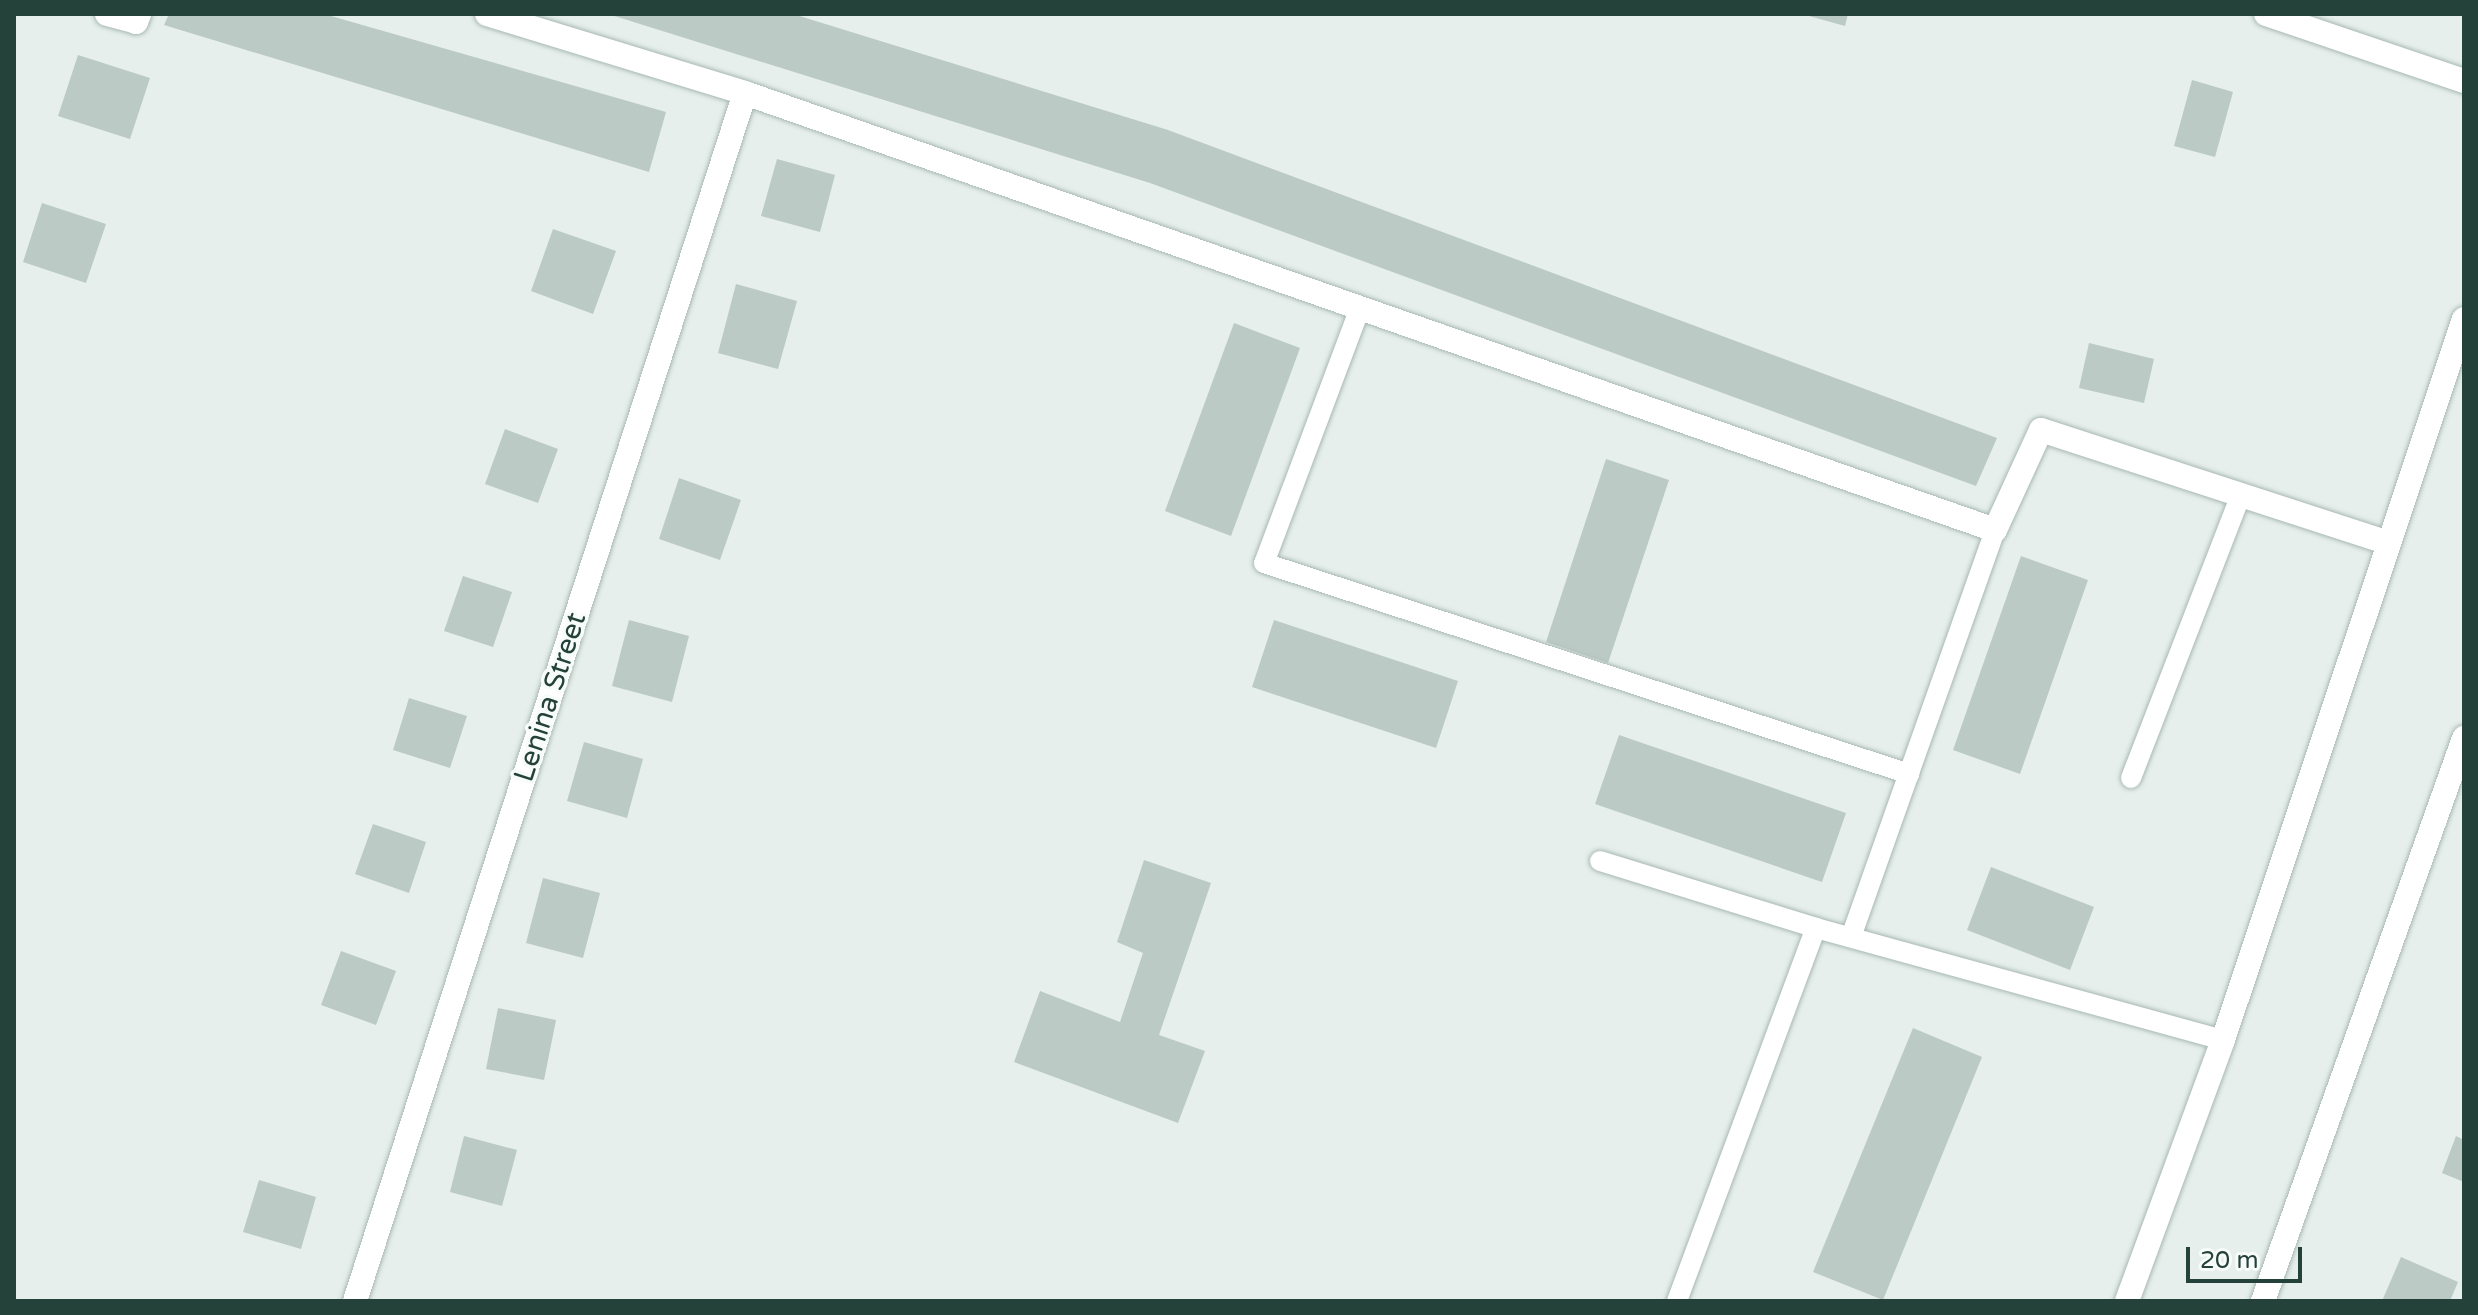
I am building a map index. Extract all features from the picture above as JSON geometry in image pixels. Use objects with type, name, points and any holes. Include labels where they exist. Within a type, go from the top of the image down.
[{"type":"street","points":[[107,14],[136,22],[139,14]]},
{"type":"street","points":[[487,14],[745,93],[1996,528],[2041,430],[2385,542]]},
{"type":"street","points":[[2266,14],[2464,81]]},
{"type":"street","name":"Lenina Street","points":[[355,1301],[745,93]]},
{"type":"street","points":[[2127,1301],[2223,1040],[2385,542],[2464,319]]},
{"type":"street","points":[[2263,1301],[2464,738]]},
{"type":"lane","points":[[1360,308],[1264,563],[1909,774]]},
{"type":"lane","points":[[2131,778],[2241,495]]},
{"type":"lane","points":[[1851,937],[1996,528]]},
{"type":"lane","points":[[1600,861],[1816,928],[2223,1040]]},
{"type":"lane","points":[[1677,1301],[1816,928]]},
{"type":"building","points":[[169,14],[324,14],[666,112],[649,172],[164,25]]},
{"type":"building","points":[[608,14],[793,14],[1168,130],[1997,438],[1976,486],[1150,183]]},
{"type":"building","points":[[1802,14],[1848,14],[1845,26]]},
{"type":"building","points":[[78,55],[150,78],[130,139],[58,116]]},
{"type":"building","points":[[2192,80],[2233,92],[2215,157],[2174,146]]},
{"type":"building","points":[[777,159],[835,175],[820,232],[761,216]]},
{"type":"building","points":[[42,203],[106,224],[86,283],[23,262]]},
{"type":"building","points":[[553,229],[616,251],[593,314],[531,291]]},
{"type":"building","points":[[736,284],[797,301],[778,369],[718,353]]},
{"type":"building","points":[[1234,323],[1300,348],[1231,536],[1165,511]]},
{"type":"building","points":[[2089,343],[2154,359],[2144,403],[2079,388]]},
{"type":"building","points":[[505,429],[558,449],[538,503],[485,484]]},
{"type":"building","points":[[1606,459],[1669,480],[1608,663],[1546,642]]},
{"type":"building","points":[[679,478],[741,500],[720,560],[659,539]]},
{"type":"building","points":[[2021,556],[2088,580],[2020,774],[1953,750]]},
{"type":"building","points":[[463,576],[512,592],[493,647],[444,631]]},
{"type":"building","points":[[629,620],[689,636],[672,702],[612,686]]},
{"type":"building","points":[[1274,620],[1458,681],[1436,748],[1252,687]]},
{"type":"building","points":[[409,698],[467,716],[450,768],[393,750]]},
{"type":"building","points":[[1619,735],[1846,813],[1822,882],[1595,804]]},
{"type":"building","points":[[584,742],[643,759],[627,818],[567,801]]},
{"type":"building","points":[[373,824],[426,842],[409,893],[355,874]]},
{"type":"building","points":[[1144,860],[1211,883],[1159,1035],[1205,1051],[1178,1123],[1014,1062],[1040,991],[1120,1022],[1143,953],[1117,942]]},
{"type":"building","points":[[1991,867],[2094,907],[2070,970],[1967,930]]},
{"type":"building","points":[[543,878],[600,893],[583,958],[526,943]]},
{"type":"building","points":[[341,951],[396,971],[376,1025],[321,1005]]},
{"type":"building","points":[[498,1008],[556,1020],[544,1080],[486,1069]]},
{"type":"building","points":[[1913,1028],[1982,1057],[1883,1300],[1813,1272]]},
{"type":"building","points":[[464,1136],[517,1150],[502,1206],[450,1192]]},
{"type":"building","points":[[2456,1136],[2464,1140],[2464,1182],[2442,1173]]},
{"type":"building","points":[[259,1180],[316,1197],[301,1249],[243,1232]]},
{"type":"building","points":[[2401,1257],[2458,1282],[2450,1301],[2382,1301]]}]
